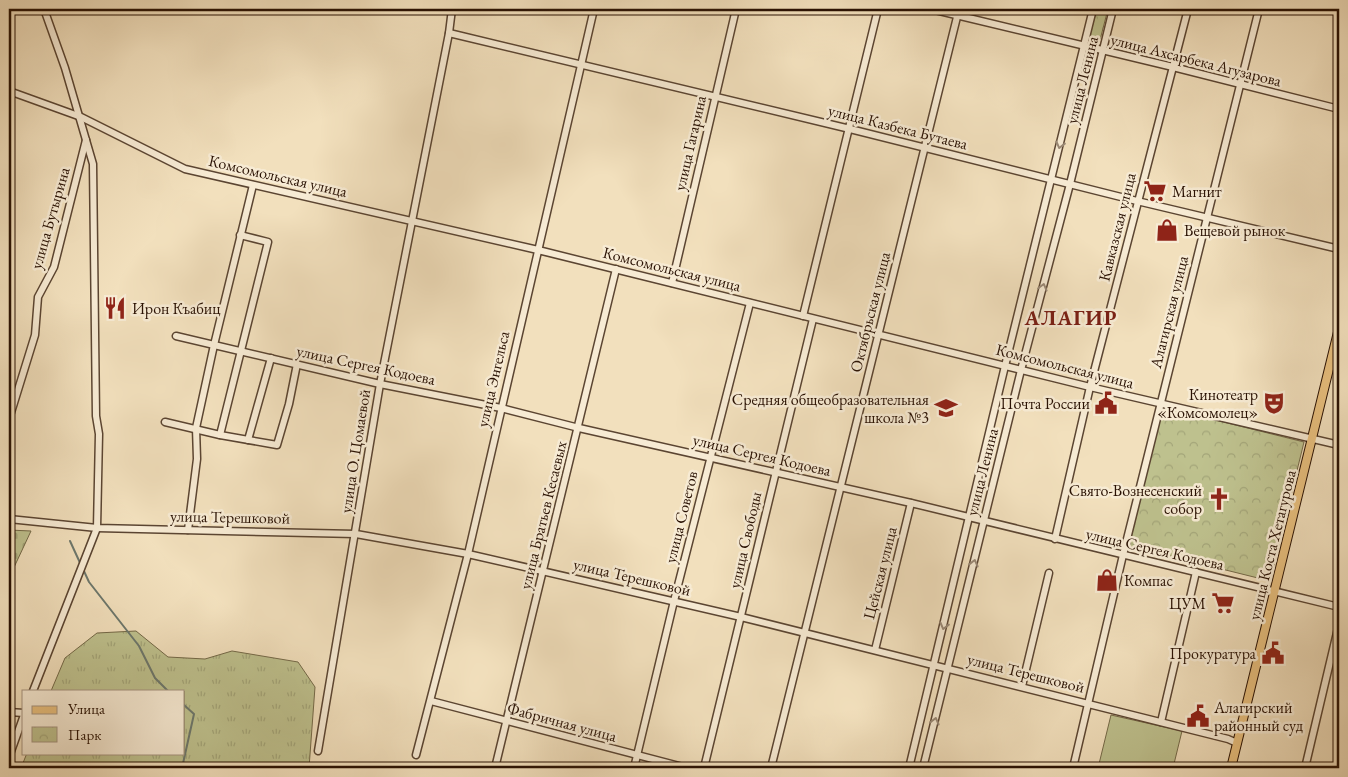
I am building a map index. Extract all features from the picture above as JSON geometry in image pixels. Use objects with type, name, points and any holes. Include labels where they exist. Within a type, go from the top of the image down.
[{"type":"main road","name":"улица Коста Хетагурова","points":[[1231,768],[1337,343],[1339,328]]},
{"type":"street","points":[[33,690],[97,528],[99,434],[96,416],[93,164],[81,117],[44,9]]},
{"type":"street","name":"улица О. Цомаевой","points":[[318,751],[380,384],[449,33],[452,9]]},
{"type":"street","name":"улица Энгельса","points":[[416,755],[468,554],[594,9]]},
{"type":"street","name":"улица Гагарина","points":[[672,283],[736,9]]},
{"type":"street","points":[[803,316],[878,9]]},
{"type":"street","name":"улица Ахсарбека Агузарова","points":[[931,9],[958,12],[1084,47],[1173,67],[1339,109]]},
{"type":"street","name":"улица Ленина","points":[[909,768],[1093,9]]},
{"type":"street","name":"улица Ленина","points":[[923,768],[1021,370],[1114,9]]},
{"type":"street","name":"Кавказская улица","points":[[1055,539],[1090,388],[1188,9]]},
{"type":"street","name":"Алагирская улица","points":[[1073,768],[1160,404],[1259,9]]},
{"type":"street","name":"Октябрьская улица","points":[[771,768],[958,12]]},
{"type":"street","name":"улица Казбека Бутаева","points":[[449,33],[715,96],[1339,249]]},
{"type":"street","name":"Комсомольская улица","points":[[9,91],[81,117],[185,169],[538,250],[1090,388],[1339,445]]},
{"type":"street","name":"улица Бутырина","points":[[9,419],[35,335],[38,297],[54,267],[86,139]]},
{"type":"street","points":[[188,530],[197,459],[196,428],[253,185]]},
{"type":"street","points":[[220,435],[268,242],[240,235]]},
{"type":"street","name":"улица Братьев Кесаевых","points":[[496,768],[616,269]]},
{"type":"street","name":"улица Советов","points":[[634,768],[674,601],[750,303]]},
{"type":"street","name":"улица Свободы","points":[[704,768],[813,319]]},
{"type":"street","name":"улица Сергея Кодоева","points":[[176,336],[380,384],[501,408],[579,428],[711,456],[1339,608]]},
{"type":"street","points":[[248,440],[271,358]]},
{"type":"street","points":[[165,422],[220,435],[276,445],[289,404],[297,364]]},
{"type":"street","name":"Цейская улица","points":[[875,650],[911,503]]},
{"type":"street","name":"улица Терешковой","points":[[9,520],[97,528],[356,534],[468,554],[804,632],[1089,703],[1228,739],[1237,743]]},
{"type":"street","points":[[1161,722],[1196,572]]},
{"type":"street","points":[[1022,686],[1049,573]]},
{"type":"street","points":[[1305,768],[1339,624]]},
{"type":"street","name":"Фабричная улица","points":[[431,701],[687,768]]},
{"type":"street","points":[[9,712],[22,714]]},
{"type":"street","points":[[9,757],[22,720]]},
{"type":"green space","points":[[1097,9],[1108,9],[1100,40],[1089,38]]},
{"type":"green space","points":[[1163,407],[1304,442],[1270,581],[1129,546]]},
{"type":"green space","points":[[9,530],[31,531],[9,578]]},
{"type":"green space","points":[[136,631],[168,657],[205,659],[232,651],[298,662],[315,687],[309,768],[21,768],[27,754],[185,754],[185,690],[51,690],[65,658],[97,633]]},
{"type":"green space","points":[[1111,715],[1182,731],[1173,768],[1098,768]]},
{"type":"waterway","points":[[70,541],[81,565]]},
{"type":"waterway","points":[[83,569],[89,582],[139,646],[155,678],[167,690]]},
{"type":"waterway","points":[[182,768],[194,714],[185,706]]},
{"type":"place","name":"Магнит","points":[[1155,191]]},
{"type":"place","name":"Вещевой рынок","points":[[1167,230]]},
{"type":"place","name":"Ирон Къабиц","points":[[115,308]]},
{"type":"place","name":"Почта России","points":[[1106,403]]},
{"type":"place","name":"Кинотеатр «Комсомолец»","points":[[1274,403]]},
{"type":"place","name":"Средняя общеобразовательная школа №3","points":[[946,408]]},
{"type":"place","name":"Свято-Вознесенский собор","points":[[1219,499]]},
{"type":"place","name":"Компас","points":[[1107,580]]},
{"type":"place","name":"ЦУМ","points":[[1223,603]]},
{"type":"place","name":"Прокуратура","points":[[1273,653]]},
{"type":"place","name":"Алагирский районный суд","points":[[1198,716]]},
{"type":"district","name":"АЛАГИР","points":[[1071,317]]}]
